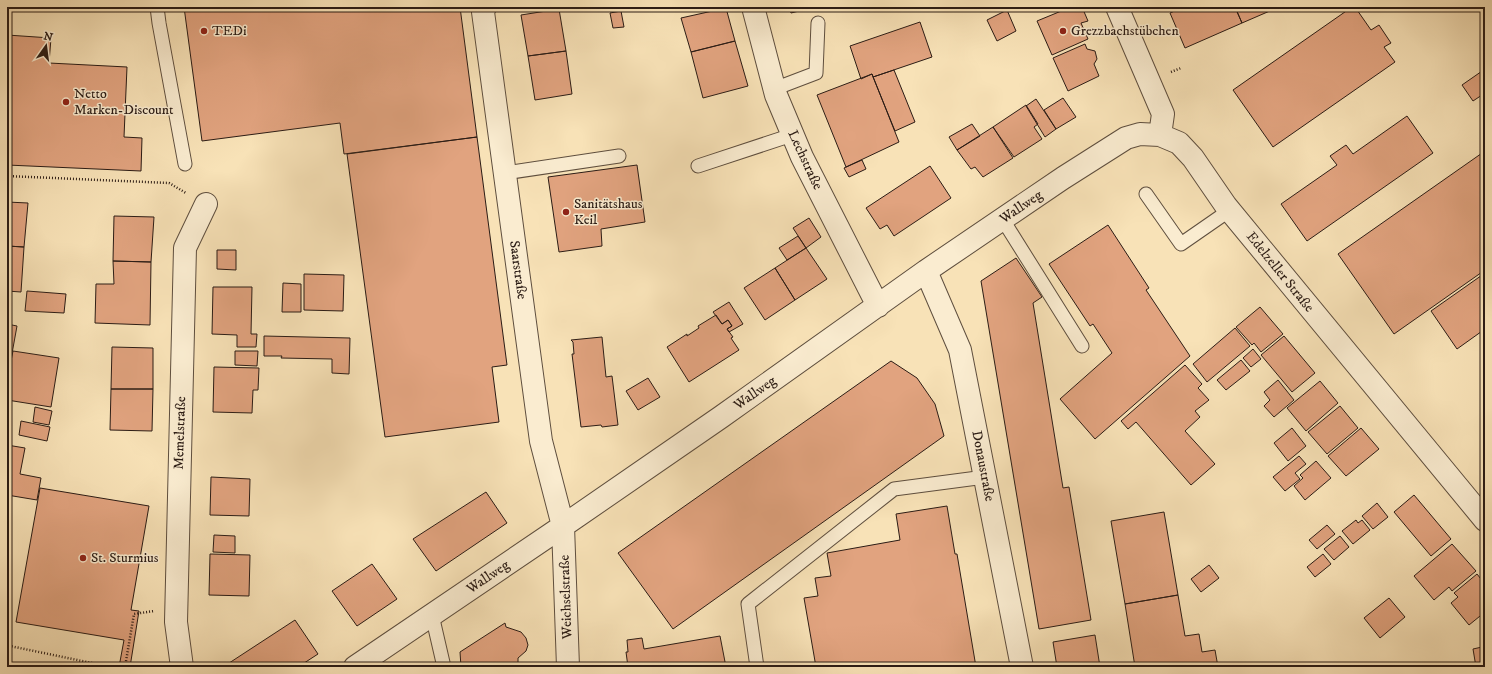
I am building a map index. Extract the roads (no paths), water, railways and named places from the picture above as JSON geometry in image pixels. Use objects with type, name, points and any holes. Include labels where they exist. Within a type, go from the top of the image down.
[{"type":"street","name":"Lechstraße","points":[[752,7],[774,89],[792,135],[878,306]]},
{"type":"street","points":[[1117,7],[1163,114],[1160,135]]},
{"type":"street","name":"Saarstraße","points":[[484,9],[541,441],[563,526]]},
{"type":"street","name":"Wallweg","points":[[355,667],[728,413],[926,271],[1063,178],[1126,138],[1140,134],[1160,135]]},
{"type":"street","name":"Edelzeller Straße","points":[[1160,135],[1179,143],[1188,153],[1230,210],[1485,520]]},
{"type":"street","name":"Memelstraße","points":[[182,667],[176,622],[185,248],[206,204]]},
{"type":"street","name":"Donaustraße","points":[[926,271],[960,350],[1022,667]]},
{"type":"street","name":"Weichselstraße","points":[[563,526],[568,667]]},
{"type":"lane","points":[[157,7],[185,164]]},
{"type":"lane","points":[[774,89],[816,73],[818,23]]},
{"type":"lane","points":[[698,166],[792,135]]},
{"type":"lane","points":[[505,173],[618,156]]},
{"type":"lane","points":[[1146,194],[1181,244],[1230,210]]},
{"type":"lane","points":[[1003,220],[1082,346]]},
{"type":"lane","points":[[757,667],[748,604],[894,490],[985,477]]},
{"type":"lane","points":[[432,615],[444,667]]},
{"type":"place","name":"TEDi","points":[[204,31]]},
{"type":"place","name":"Grezzbachstübchen","points":[[1063,31]]},
{"type":"place","name":"Netto Marken-Discount","points":[[66,102]]},
{"type":"place","name":"Sanitätshaus Keil","points":[[566,212]]},
{"type":"place","name":"St. Sturmius","points":[[83,558]]}]
